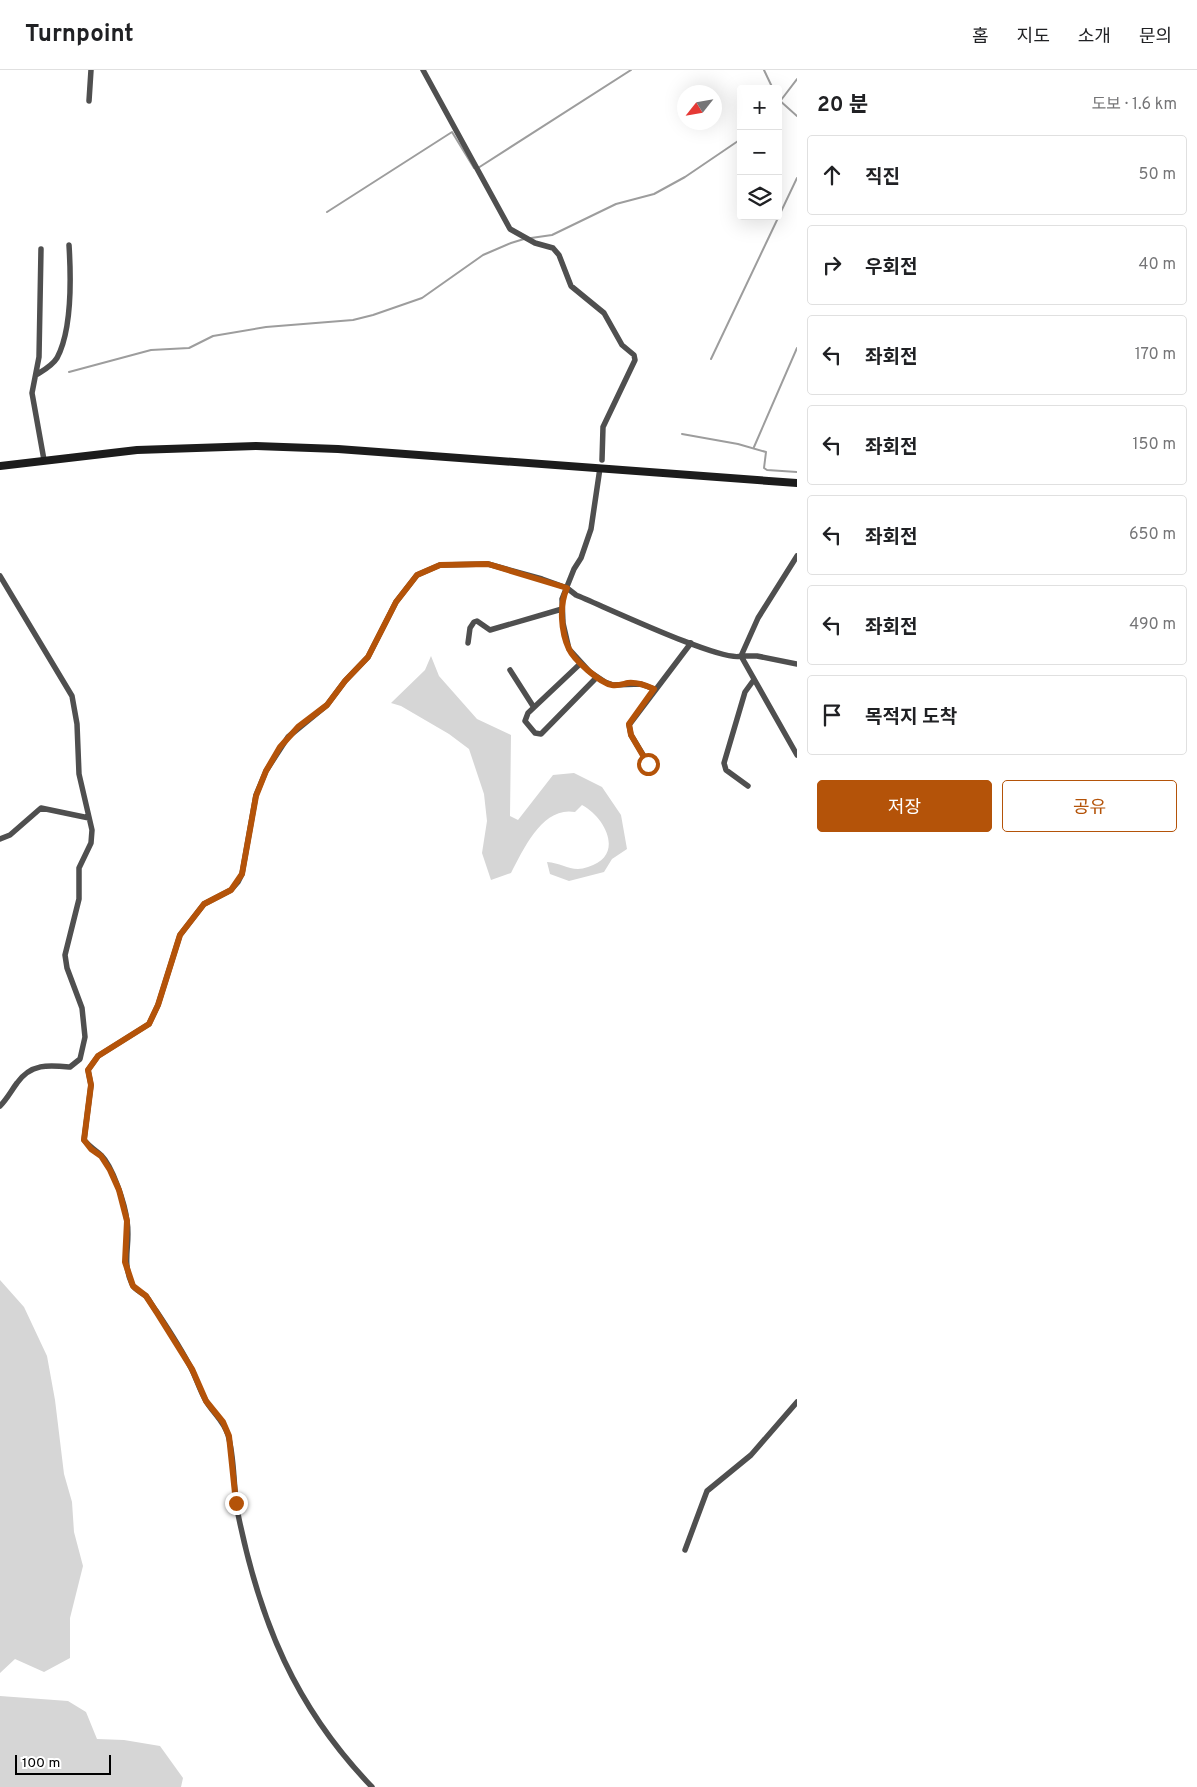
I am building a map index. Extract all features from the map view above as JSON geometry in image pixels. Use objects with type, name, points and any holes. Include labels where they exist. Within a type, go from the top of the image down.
[{"type":"main road","points":[[0,466],[137,450],[256,446],[338,449],[797,483]]},
{"type":"street","points":[[90,100],[91,70]]},
{"type":"street","points":[[423,70],[510,229],[536,243],[553,248],[559,255],[571,286],[600,310],[622,345],[634,355],[635,360],[603,427],[602,460]]},
{"type":"street","points":[[36,375],[52,364],[62,344],[69,287],[69,245]]},
{"type":"street","points":[[41,249],[40,357],[32,393],[44,460]]},
{"type":"street","points":[[600,468],[591,529],[581,558],[574,569],[562,599],[563,623],[569,649],[597,677],[613,686],[641,684],[654,689]]},
{"type":"street","points":[[797,556],[758,618],[741,656],[753,681],[797,755]]},
{"type":"street","points":[[372,1787],[343,1757],[314,1718],[273,1640],[259,1601],[245,1551],[236,1503],[229,1436],[223,1422],[206,1401],[192,1369],[157,1313],[146,1296],[133,1286],[125,1262],[127,1221],[119,1190],[101,1156],[91,1149],[84,1140],[91,1085],[88,1070],[98,1056],[149,1024],[158,1005],[180,935],[204,904],[231,890],[242,874],[256,796],[266,771],[280,747],[298,727],[327,705],[345,681],[368,657],[396,602],[417,575],[440,565],[488,564],[567,588],[576,595],[723,655],[737,658],[741,656],[757,656],[797,664]]},
{"type":"street","points":[[0,576],[72,696],[77,724],[79,774],[92,830],[91,843],[78,868],[79,899],[65,955],[67,968],[82,1008],[85,1037],[80,1059],[70,1067],[56,1065],[31,1069],[24,1073],[0,1106]]},
{"type":"street","points":[[468,643],[470,628],[474,622],[478,621],[490,630],[562,609]]},
{"type":"street","points":[[648,764],[631,735],[629,724],[691,643]]},
{"type":"street","points":[[582,663],[533,706],[525,720],[535,733],[541,734],[597,677]]},
{"type":"street","points":[[510,670],[533,706]]},
{"type":"street","points":[[748,786],[726,770],[724,763],[745,692],[753,681]]},
{"type":"street","points":[[0,839],[10,834],[41,808],[89,818]]},
{"type":"street","points":[[685,1550],[707,1491],[751,1455],[797,1402]]},
{"type":"shaded area","points":[[431,656],[439,676],[477,719],[511,735],[510,816],[518,820],[553,775],[574,773],[602,787],[621,815],[627,849],[612,859],[604,872],[569,881],[550,874],[547,862],[582,869],[599,862],[606,854],[609,846],[604,827],[591,811],[582,805],[575,812],[553,815],[544,822],[529,841],[511,873],[491,880],[482,853],[487,821],[484,794],[469,749],[449,734],[401,706],[391,703],[425,670]]},
{"type":"shaded area","points":[[0,1280],[24,1307],[47,1356],[55,1400],[64,1474],[72,1502],[74,1532],[83,1566],[70,1618],[70,1658],[44,1672],[15,1659],[0,1673]]},
{"type":"shaded area","points":[[0,1696],[68,1701],[86,1712],[97,1739],[124,1740],[160,1746],[183,1778],[181,1787],[0,1787]]},
{"type":"waterway","points":[[478,168],[631,70]]},
{"type":"waterway","points":[[764,70],[771,85]]},
{"type":"waterway","points":[[782,99],[797,79]]},
{"type":"waterway","points":[[782,103],[797,116]]},
{"type":"waterway","points":[[327,212],[452,132],[474,168]]},
{"type":"waterway","points":[[531,238],[552,235],[616,204],[654,194],[685,177],[737,142]]},
{"type":"waterway","points":[[711,359],[797,178]]},
{"type":"waterway","points":[[69,372],[151,350],[189,348],[213,336],[266,327],[353,320],[373,315],[422,298],[483,255],[524,239]]},
{"type":"waterway","points":[[754,447],[797,348]]},
{"type":"waterway","points":[[682,434],[738,444],[766,452],[764,468],[767,470],[797,472]]},
{"type":"route","points":[[236,1503],[229,1436],[223,1422],[206,1401],[192,1369],[146,1296],[133,1286],[125,1262],[127,1221],[119,1190],[101,1156],[91,1149],[84,1140],[90,1106],[91,1085],[88,1070],[98,1056],[149,1024],[158,1005],[180,935],[204,904],[231,890],[242,874],[256,796],[266,771],[280,747],[298,727],[318,713],[333,699],[345,681],[368,657],[401,594],[417,575],[427,569],[450,564],[466,566],[488,564],[567,588],[562,599],[563,623],[569,649],[579,661],[590,672],[613,686],[630,683],[641,684],[654,689],[629,724],[631,735],[648,764]]}]
